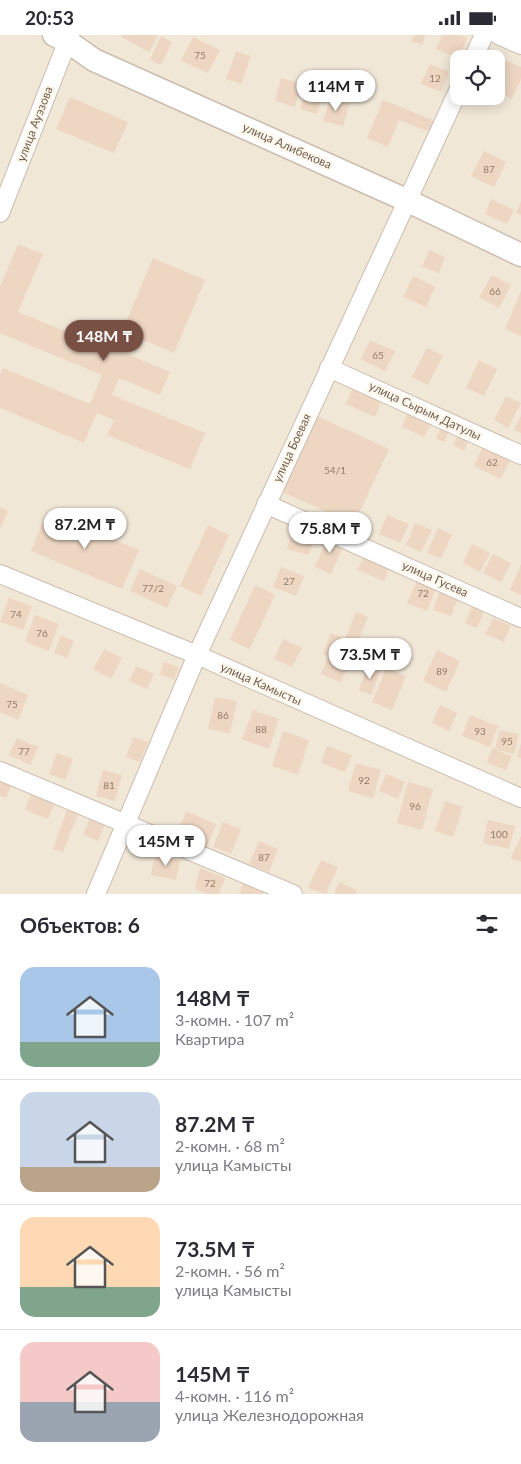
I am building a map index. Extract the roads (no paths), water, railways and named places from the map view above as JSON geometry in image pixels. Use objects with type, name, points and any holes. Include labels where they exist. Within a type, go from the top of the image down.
[{"type":"street","points":[[477,50],[484,35]]},
{"type":"street","points":[[498,35],[521,45]]},
{"type":"street","name":"улица Алибекова","points":[[64,37],[94,60],[406,200],[521,255]]},
{"type":"street","name":"улица Ауэзова","points":[[1,207],[64,37]]},
{"type":"street","name":"улица Боевая","points":[[96,894],[197,655],[451,105]]},
{"type":"street","name":"улица Сырым Датулы","points":[[329,367],[521,455]]},
{"type":"street","name":"улица Гусева","points":[[266,504],[521,618]]},
{"type":"street","name":"улица Камысты","points":[[0,574],[197,655],[521,798]]},
{"type":"street","points":[[0,771],[293,894]]}]
